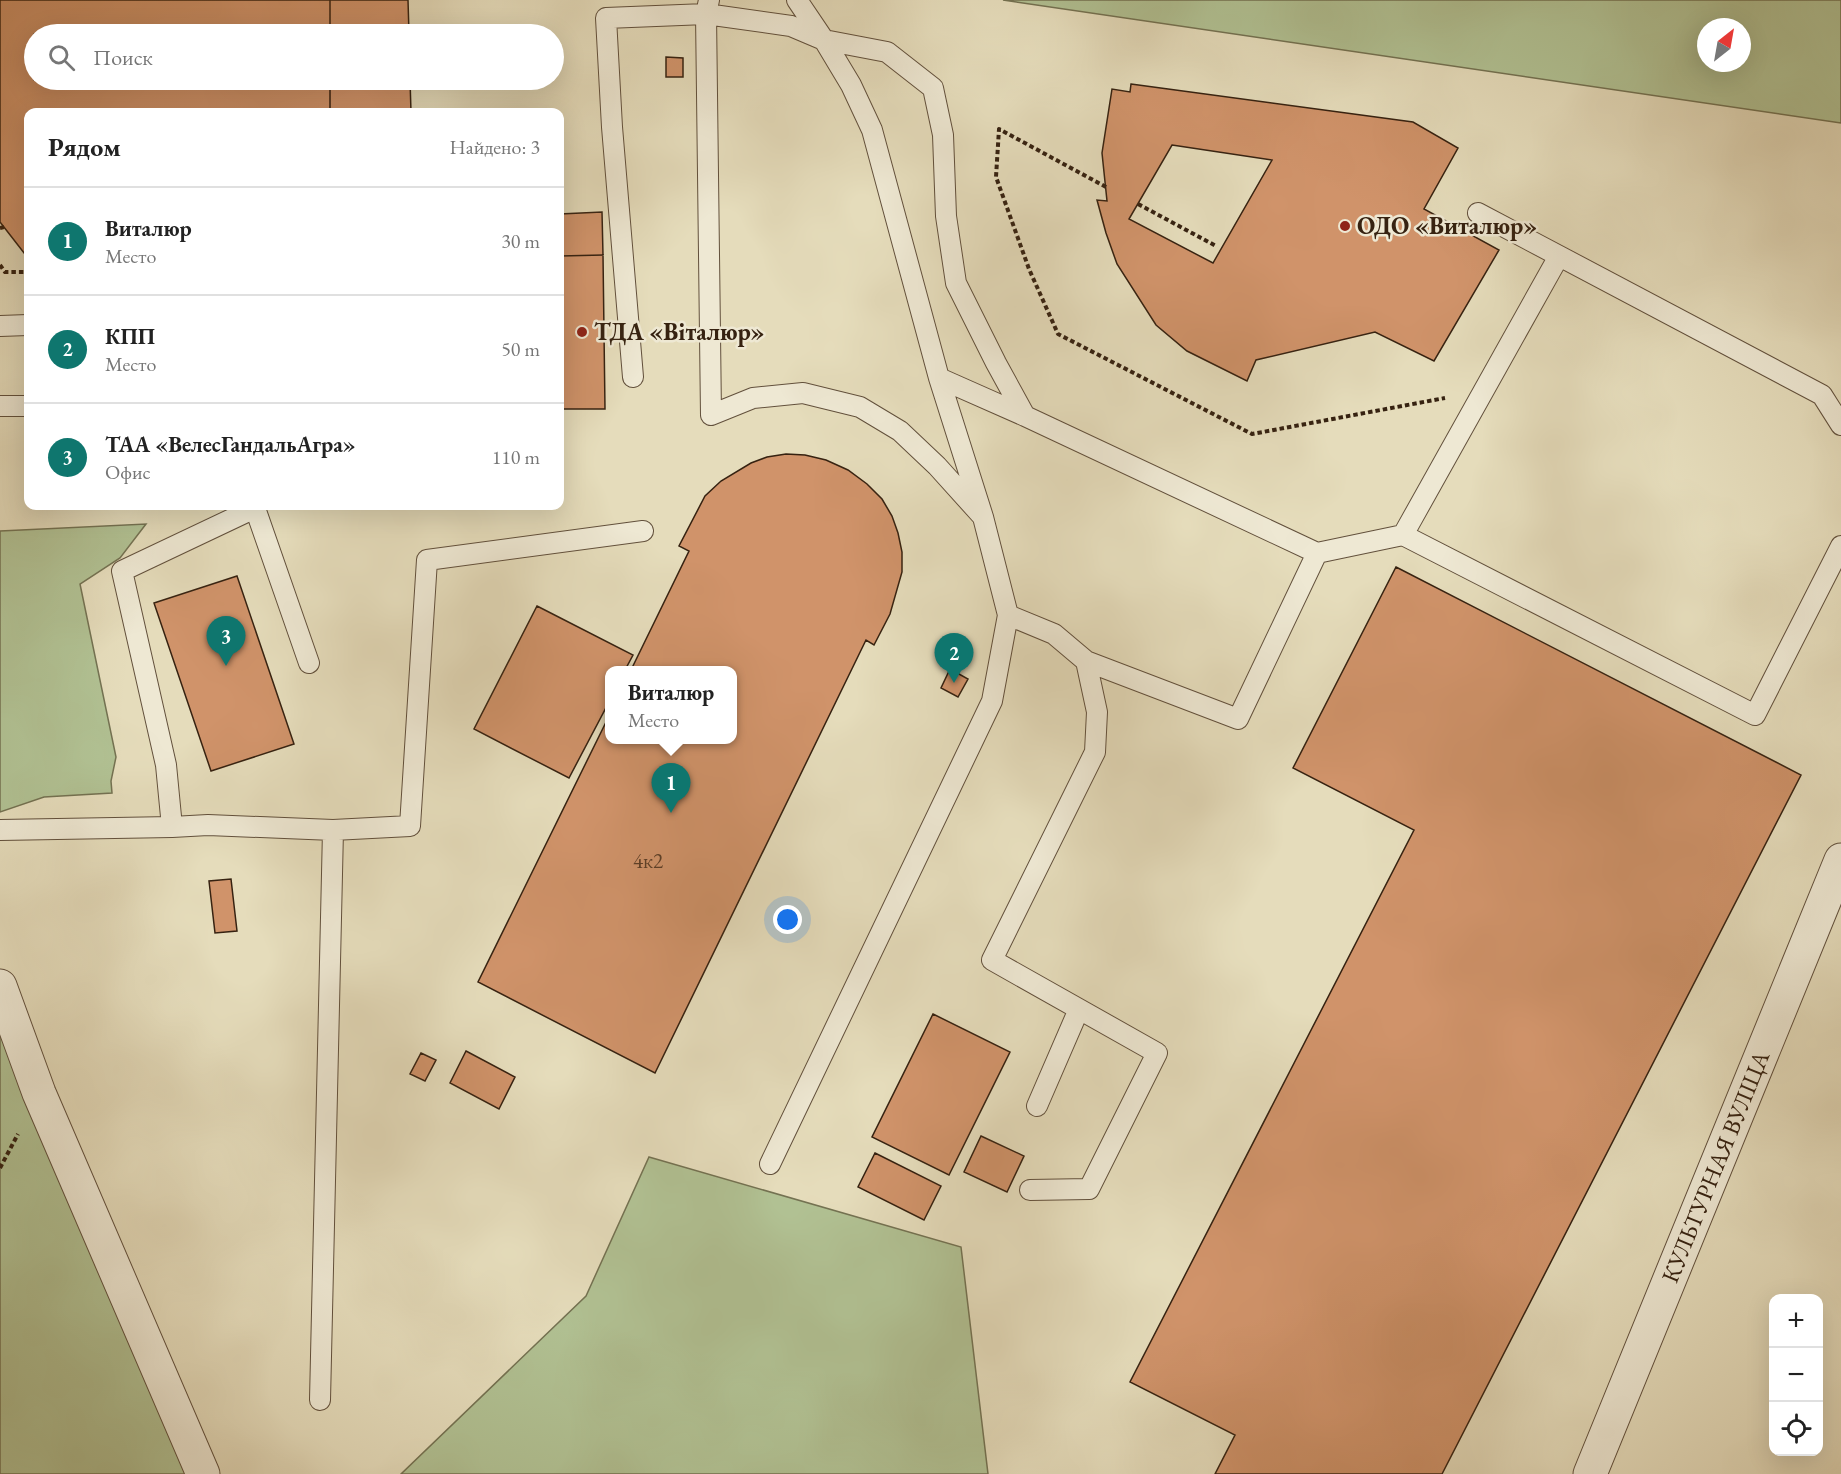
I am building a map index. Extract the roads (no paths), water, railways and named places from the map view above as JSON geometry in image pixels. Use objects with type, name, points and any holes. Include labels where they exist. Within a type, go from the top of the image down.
[{"type":"street","name":"КУЛЬТУРНАЯ ВУЛІЦА","points":[[1590,1474],[1841,860]]},
{"type":"street","points":[[0,986],[39,1093],[203,1474]]},
{"type":"lane","points":[[770,1164],[992,701],[1008,615],[983,517],[939,378],[872,130],[851,85],[797,0]]},
{"type":"lane","points":[[707,7],[711,415],[753,398],[803,393],[860,407],[900,431],[937,466],[983,517]]},
{"type":"lane","points":[[633,377],[612,127],[606,18],[707,7],[791,26],[824,40],[887,52],[933,88],[943,135],[946,216],[956,283],[1025,416]]},
{"type":"lane","points":[[1478,213],[1821,395],[1841,425]]},
{"type":"lane","points":[[1403,535],[1559,256]]},
{"type":"lane","points":[[0,326],[24,325]]},
{"type":"lane","points":[[939,378],[1317,553],[1403,535],[1755,715],[1841,546]]},
{"type":"lane","points":[[0,406],[24,406]]},
{"type":"lane","points":[[172,826],[166,765],[122,571],[251,510]]},
{"type":"lane","points":[[256,510],[309,663]]},
{"type":"lane","points":[[0,830],[208,825],[333,830],[410,826],[427,560],[643,531]]},
{"type":"lane","points":[[1008,615],[1054,634],[1086,661],[1238,719],[1317,553]]},
{"type":"lane","points":[[1030,1190],[1089,1189],[1157,1053],[993,960],[1095,752],[1097,712],[1086,661]]},
{"type":"lane","points":[[321,1400],[333,830]]},
{"type":"lane","points":[[1037,1106],[1079,1010]]},
{"type":"place","name":"ОДО «Виталюр»","points":[[1345,226]]},
{"type":"place","name":"ТДА «Віталюр»","points":[[582,332]]},
{"type":"place","name":"ТАА «ВелесГандальАгра»","points":[[226,666]]},
{"type":"place","name":"КПП","points":[[954,683]]},
{"type":"place","name":"Виталюр","points":[[671,813]]}]
